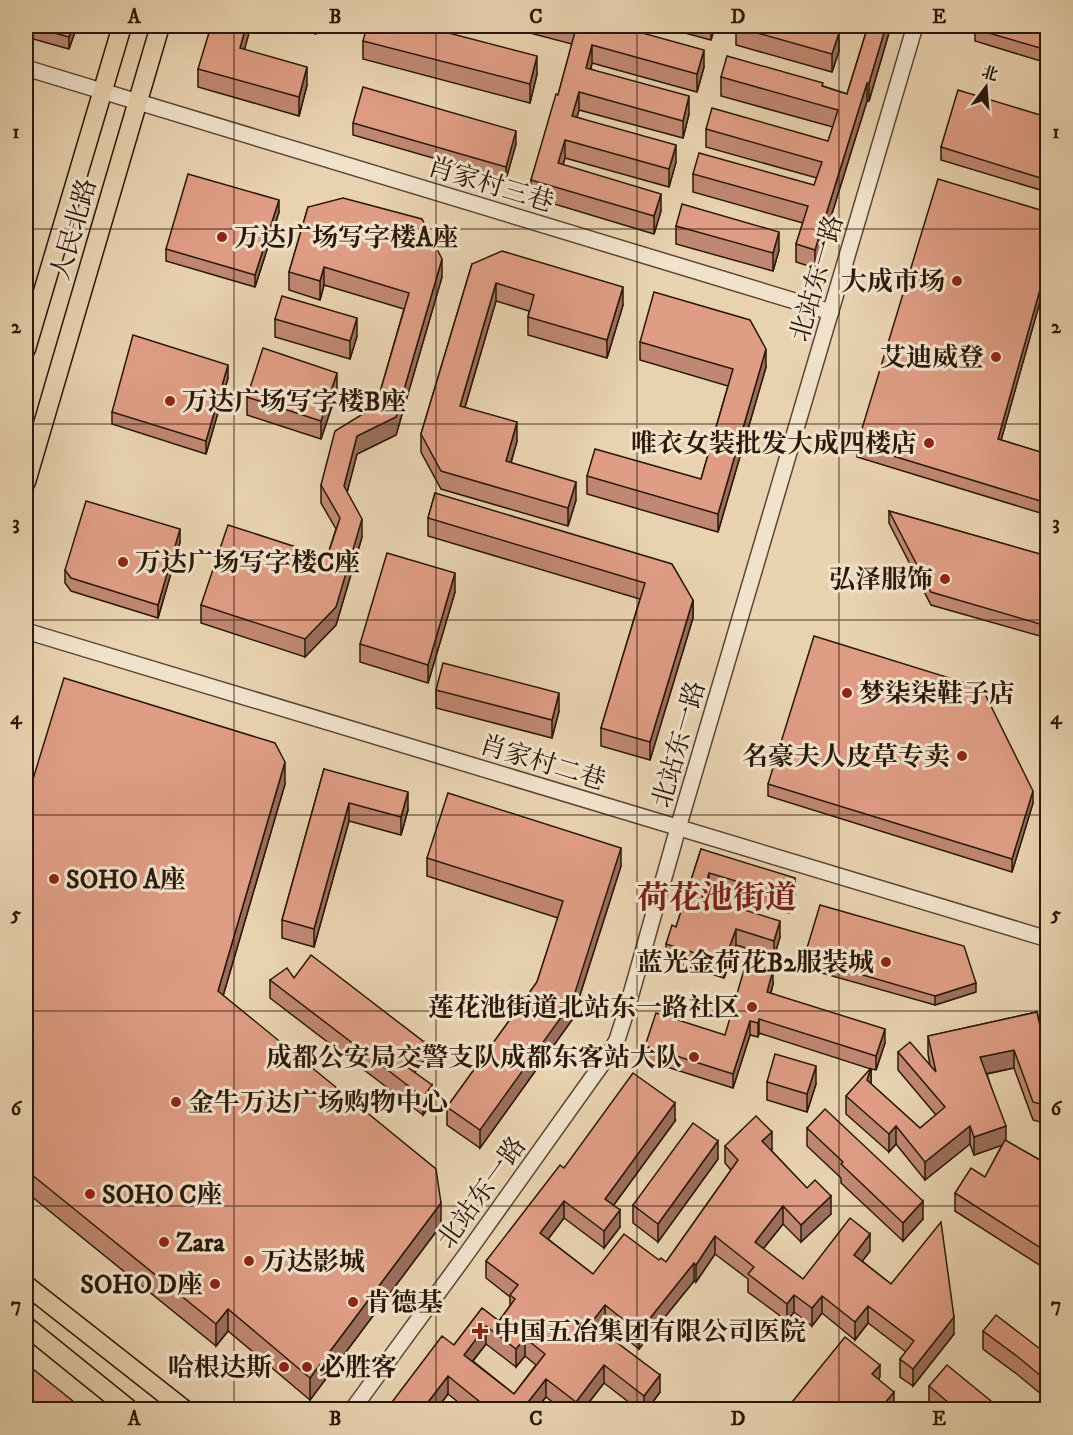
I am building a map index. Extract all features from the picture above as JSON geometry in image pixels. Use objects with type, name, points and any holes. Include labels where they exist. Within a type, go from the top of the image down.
[{"type":"main road","name":"人民北路","points":[[26,350],[122,26]]},
{"type":"main road","name":"人民北路","points":[[26,482],[160,26]]},
{"type":"main road","points":[[26,1285],[185,1410]]},
{"type":"main road","points":[[26,1326],[130,1410]]},
{"type":"street","name":"北站东一路","points":[[352,1410],[465,1256],[617,1040],[915,26]]},
{"type":"street","name":"肖家村三巷","points":[[26,68],[831,312]]},
{"type":"street","name":"肖家村二巷","points":[[26,631],[1047,939]]},
{"type":"building","points":[[29,26],[73,26],[69,37]]},
{"type":"building","points":[[211,26],[246,26],[240,48],[307,67],[299,97],[198,69]]},
{"type":"building","points":[[367,26],[422,26],[537,56],[530,84],[363,41]]},
{"type":"building","points":[[567,26],[617,26],[704,50],[697,74],[592,45],[586,68],[689,96],[683,121],[579,92],[572,116],[676,145],[669,169],[565,140],[558,163],[661,194],[654,216],[531,180],[576,28]]},
{"type":"building","points":[[736,26],[812,26],[839,33],[832,54]]},
{"type":"building","points":[[868,26],[886,26],[815,250],[796,244],[808,206],[693,174],[699,153],[814,185],[822,162],[706,129],[712,108],[828,141],[838,110],[721,77],[727,56],[823,83],[822,86],[847,94]]},
{"type":"building","points":[[977,26],[1047,26],[1047,50],[975,29]]},
{"type":"building","points":[[363,87],[516,131],[506,167],[353,123]]},
{"type":"building","points":[[958,90],[1047,117],[1047,180],[941,147]]},
{"type":"building","name":"万达广场写字楼A座","points":[[188,174],[279,200],[255,275],[166,249]]},
{"type":"building","points":[[938,179],[1047,212],[1047,287],[1041,286],[998,439],[1047,454],[1047,503],[857,445]]},
{"type":"building","points":[[343,198],[422,219],[442,259],[396,417],[357,436],[344,486],[362,519],[336,607],[305,639],[201,605],[228,525],[327,557],[340,518],[321,485],[335,431],[376,406],[409,293],[324,267],[320,281],[289,272],[308,207]]},
{"type":"building","points":[[682,204],[779,232],[773,253],[676,226]]},
{"type":"building","points":[[502,251],[623,287],[607,340],[528,317],[534,295],[496,283],[460,406],[517,422],[506,461],[576,482],[568,508],[441,471],[421,434],[472,264]]},
{"type":"building","points":[[654,292],[750,320],[766,349],[718,514],[587,476],[595,449],[701,479],[733,369],[640,342]]},
{"type":"building","points":[[282,296],[357,318],[350,341],[275,319]]},
{"type":"building","name":"万达广场写字楼B座","points":[[133,335],[228,365],[206,441],[112,412]]},
{"type":"building","points":[[263,348],[337,373],[321,421],[247,397]]},
{"type":"building","points":[[435,493],[672,564],[693,600],[650,742],[601,728],[645,583],[428,518]]},
{"type":"building","name":"万达广场写字楼C座","points":[[86,501],[180,529],[158,605],[71,578],[65,570]]},
{"type":"building","points":[[889,511],[1047,556],[1047,626],[931,592]]},
{"type":"building","points":[[387,553],[455,573],[428,665],[360,644]]},
{"type":"building","points":[[814,636],[982,688],[1033,791],[1012,859],[768,784]]},
{"type":"building","points":[[443,663],[559,693],[552,720],[436,690]]},
{"type":"building","name":"金牛万达广场购物中心","points":[[64,678],[275,743],[285,762],[218,991],[436,1169],[441,1203],[310,1378],[228,1309],[216,1324],[26,1170],[26,802]]},
{"type":"building","points":[[324,769],[408,792],[401,817],[349,803],[314,929],[282,920]]},
{"type":"building","points":[[448,793],[621,848],[572,1002],[480,1130],[447,1107],[537,982],[563,901],[427,858]]},
{"type":"building","points":[[701,849],[795,878],[789,897],[709,873],[702,897],[780,921],[774,941],[736,929],[724,962],[666,944],[672,925],[676,927]]},
{"type":"building","name":"蓝光金荷花B2服装城","points":[[820,905],[964,946],[976,983],[935,996],[804,958]]},
{"type":"building","points":[[311,955],[424,1042],[406,1066],[432,1085],[423,1097],[270,980],[287,968],[294,978]]},
{"type":"building","points":[[746,963],[773,970],[767,992],[885,1029],[876,1056],[759,1019],[758,1023],[750,1021],[733,1074],[645,1046],[656,1013],[725,1035]]},
{"type":"building","points":[[1037,1012],[1047,1058],[1047,1106],[1033,1102],[1014,1050],[980,1057],[1006,1126],[974,1137],[970,1126],[925,1162],[896,1126],[889,1134],[846,1096],[871,1068],[867,1080],[920,1128],[945,1107],[898,1052],[910,1042],[936,1072],[928,1036]]},
{"type":"building","points":[[775,1054],[816,1066],[807,1094],[767,1082]]},
{"type":"building","points":[[633,1073],[675,1103],[605,1199],[620,1210],[604,1231],[564,1201],[540,1233],[593,1274],[624,1234],[659,1260],[661,1258],[666,1262],[738,1160],[725,1146],[756,1116],[772,1132],[762,1141],[807,1188],[815,1180],[831,1196],[801,1225],[783,1206],[755,1242],[803,1279],[850,1218],[870,1234],[854,1255],[891,1284],[941,1222],[954,1317],[913,1369],[900,1359],[914,1341],[868,1306],[855,1322],[822,1296],[812,1308],[794,1295],[787,1304],[748,1274],[754,1267],[715,1236],[696,1265],[694,1263],[639,1332],[605,1305],[591,1323],[660,1375],[644,1396],[604,1365],[576,1402],[546,1379],[522,1410],[490,1410],[448,1376],[422,1410],[386,1410],[442,1336],[454,1345],[482,1308],[499,1321],[515,1299],[510,1295],[518,1285],[486,1261],[560,1165],[564,1168]],"holes":[[[486,1326],[516,1349],[525,1338],[545,1354],[514,1394],[464,1355]]]},
{"type":"building","points":[[825,1109],[923,1201],[903,1223],[807,1128]]},
{"type":"building","points":[[693,1123],[718,1141],[658,1224],[633,1205]]},
{"type":"building","points":[[1005,1140],[1047,1164],[1047,1252],[955,1193],[971,1168],[985,1177]]},
{"type":"building","points":[[996,1315],[1044,1352],[1047,1349],[1047,1381],[983,1331]]},
{"type":"building","points":[[845,1337],[880,1365],[872,1374],[894,1392],[879,1410],[791,1410],[788,1407]]},
{"type":"building","points":[[947,1365],[1002,1410],[957,1410],[929,1386]]},
{"type":"building","points":[[33,1369],[84,1410],[26,1410],[26,1378]]},
{"type":"place","name":"万达广场写字楼A座","points":[[222,237]]},
{"type":"place","name":"大成市场","points":[[957,281]]},
{"type":"place","name":"艾迪威登","points":[[996,357]]},
{"type":"place","name":"万达广场写字楼B座","points":[[170,401]]},
{"type":"place","name":"唯衣女装批发大成四楼店","points":[[929,443]]},
{"type":"place","name":"万达广场写字楼C座","points":[[123,562]]},
{"type":"place","name":"弘泽服饰","points":[[945,579]]},
{"type":"place","name":"梦柒柒鞋子店","points":[[847,693]]},
{"type":"place","name":"名豪夫人皮草专卖","points":[[962,756]]},
{"type":"place","name":"SOHO A座","points":[[54,879]]},
{"type":"place","name":"蓝光金荷花B2服装城","points":[[886,962]]},
{"type":"place","name":"莲花池街道北站东一路社区","points":[[752,1007]]},
{"type":"place","name":"成都公安局交警支队成都东客站大队","points":[[694,1057]]},
{"type":"place","name":"金牛万达广场购物中心","points":[[176,1102]]},
{"type":"place","name":"SOHO C座","points":[[90,1194]]},
{"type":"place","name":"Zara","points":[[164,1242]]},
{"type":"place","name":"万达影城","points":[[249,1261]]},
{"type":"place","name":"SOHO D座","points":[[215,1284]]},
{"type":"place","name":"肯德基","points":[[353,1302]]},
{"type":"place","name":"中国五冶集团有限公司医院","points":[[480,1331]]},
{"type":"place","name":"哈根达斯","points":[[284,1367]]},
{"type":"place","name":"必胜客","points":[[307,1367]]},
{"type":"district","name":"荷花池街道","points":[[717,897]]}]
